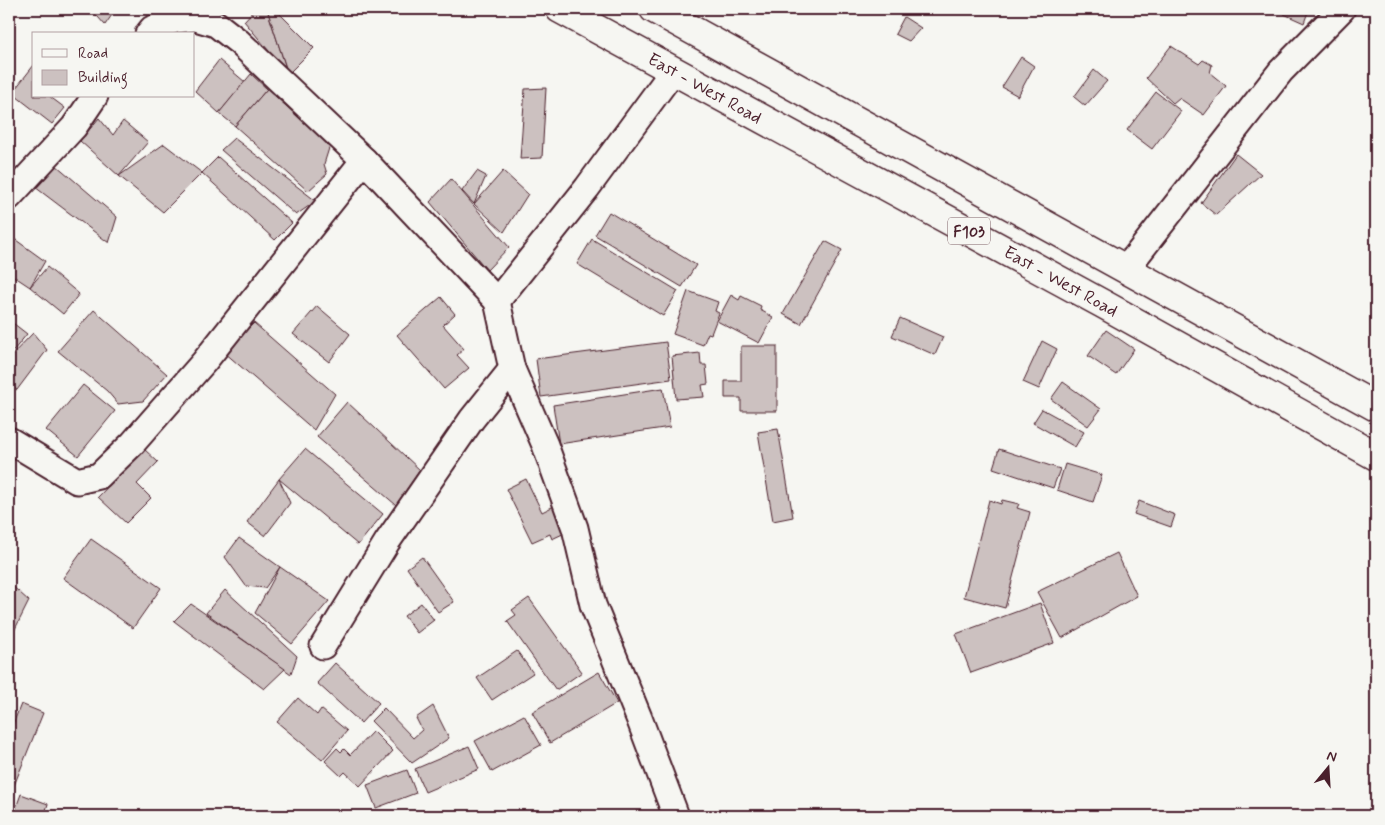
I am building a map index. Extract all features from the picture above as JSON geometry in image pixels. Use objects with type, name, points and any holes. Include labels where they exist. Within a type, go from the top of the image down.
[{"type":"main road","name":"East - West Road","points":[[560,9],[1103,304],[1376,456]]},
{"type":"main road","name":"F103","points":[[654,9],[1376,407]]},
{"type":"street","points":[[1126,269],[1280,71],[1342,9]]},
{"type":"street","points":[[150,32],[175,20],[196,18],[216,24],[239,42],[364,160],[497,301],[512,368],[545,445],[575,528],[593,605],[676,816]]},
{"type":"street","points":[[497,301],[587,188],[673,71]]},
{"type":"street","points":[[9,197],[74,127],[94,98]]},
{"type":"street","points":[[9,440],[77,481],[99,476],[132,444],[204,362],[364,160]]},
{"type":"street","points":[[323,646],[387,542],[472,419],[512,368]]},
{"type":"building","points":[[91,9],[116,9],[105,25]]},
{"type":"building","points":[[255,9],[267,9],[288,74],[244,21]]},
{"type":"building","points":[[267,9],[275,9],[314,48],[288,74]]},
{"type":"building","points":[[1286,9],[1309,9],[1304,23],[1284,14]]},
{"type":"building","points":[[904,17],[921,28],[909,41],[895,34]]},
{"type":"building","points":[[1171,46],[1199,64],[1203,60],[1212,65],[1210,73],[1226,86],[1204,115],[1179,98],[1173,103],[1146,78]]},
{"type":"building","points":[[1021,57],[1034,66],[1018,96],[1002,87]]},
{"type":"building","points":[[219,60],[245,82],[219,113],[195,91]]},
{"type":"building","points":[[32,68],[32,98],[52,98],[65,108],[52,124],[12,93]]},
{"type":"building","points":[[1094,70],[1107,81],[1085,106],[1074,97]]},
{"type":"building","points":[[251,74],[267,89],[235,126],[219,113]]},
{"type":"building","points":[[546,88],[542,158],[520,159],[525,89]]},
{"type":"building","points":[[267,89],[330,145],[324,164],[327,174],[308,191],[235,126]]},
{"type":"building","points":[[1156,92],[1181,111],[1152,149],[1127,130]]},
{"type":"building","points":[[99,118],[113,135],[123,121],[148,142],[119,176],[80,141]]},
{"type":"building","points":[[234,138],[316,201],[296,215],[221,150]]},
{"type":"building","points":[[164,144],[202,173],[163,212],[119,176]]},
{"type":"building","points":[[1236,154],[1261,174],[1216,215],[1201,203]]},
{"type":"building","points":[[218,157],[292,223],[275,240],[202,173]]},
{"type":"building","points":[[56,165],[117,217],[109,243],[35,187]]},
{"type":"building","points":[[477,171],[486,176],[474,204],[462,191]]},
{"type":"building","points":[[503,171],[528,194],[504,232],[474,204]]},
{"type":"building","points":[[451,179],[509,247],[487,270],[430,202]]},
{"type":"building","points":[[609,212],[696,265],[682,287],[595,235]]},
{"type":"building","points":[[9,235],[45,261],[30,287],[9,273]]},
{"type":"building","points":[[592,239],[678,291],[663,316],[577,264]]},
{"type":"building","points":[[825,241],[842,250],[801,324],[783,314]]},
{"type":"building","points":[[47,267],[79,294],[63,314],[30,287]]},
{"type":"building","points":[[688,291],[718,302],[715,311],[719,313],[711,334],[708,333],[703,345],[673,334]]},
{"type":"building","points":[[731,295],[739,300],[741,296],[761,306],[760,310],[773,317],[759,343],[717,321]]},
{"type":"building","points":[[441,297],[455,314],[443,325],[464,349],[457,355],[469,368],[444,389],[397,335]]},
{"type":"building","points":[[317,306],[350,334],[329,362],[293,334]]},
{"type":"building","points":[[94,310],[167,374],[143,401],[118,404],[107,391],[58,351]]},
{"type":"building","points":[[900,318],[943,337],[935,355],[892,336]]},
{"type":"building","points":[[9,320],[27,334],[9,356]]},
{"type":"building","points":[[254,323],[335,394],[314,430],[224,352]]},
{"type":"building","points":[[1106,330],[1134,349],[1116,375],[1088,356]]},
{"type":"building","points":[[33,333],[47,350],[17,390],[9,385],[9,358]]},
{"type":"building","points":[[1042,341],[1057,349],[1039,389],[1023,382]]},
{"type":"building","points":[[666,342],[671,379],[541,397],[536,359]]},
{"type":"building","points":[[741,346],[777,346],[777,411],[741,411],[741,398],[725,398],[725,381],[741,381]]},
{"type":"building","points":[[700,353],[701,365],[706,365],[708,384],[702,385],[704,397],[676,399],[672,356]]},
{"type":"building","points":[[1063,382],[1101,409],[1088,426],[1051,399]]},
{"type":"building","points":[[83,385],[115,411],[78,456],[46,430]]},
{"type":"building","points":[[663,388],[670,427],[559,444],[553,405]]},
{"type":"building","points":[[347,402],[420,470],[396,505],[317,437]]},
{"type":"building","points":[[1042,409],[1084,432],[1075,447],[1033,423]]},
{"type":"building","points":[[778,429],[793,517],[773,521],[758,432]]},
{"type":"building","points":[[144,449],[158,462],[137,484],[151,498],[126,523],[98,497]]},
{"type":"building","points":[[305,449],[383,514],[358,545],[279,479]]},
{"type":"building","points":[[999,449],[1060,469],[1053,488],[993,468]]},
{"type":"building","points":[[1065,464],[1102,475],[1093,502],[1057,490]]},
{"type":"building","points":[[279,479],[290,503],[265,536],[247,522]]},
{"type":"building","points":[[526,479],[542,512],[554,506],[567,532],[552,539],[550,534],[532,542],[506,489]]},
{"type":"building","points":[[989,500],[1001,504],[1002,500],[1019,504],[1017,508],[1030,512],[1005,608],[964,597]]},
{"type":"building","points":[[1139,501],[1175,515],[1171,527],[1134,514]]},
{"type":"building","points":[[239,538],[280,567],[265,588],[246,586],[225,557]]},
{"type":"building","points":[[91,539],[161,588],[133,628],[63,578]]},
{"type":"building","points":[[1117,553],[1137,596],[1062,638],[1037,592]]},
{"type":"building","points":[[422,557],[454,602],[438,612],[407,568]]},
{"type":"building","points":[[280,567],[329,601],[292,644],[255,613]]},
{"type":"building","points":[[9,583],[29,601],[9,641]]},
{"type":"building","points":[[225,590],[297,656],[291,674],[206,613]]},
{"type":"building","points":[[529,598],[582,672],[556,690],[507,621],[516,615],[512,610]]},
{"type":"building","points":[[421,603],[434,620],[417,633],[404,616]]},
{"type":"building","points":[[1040,603],[1054,643],[971,673],[956,634]]},
{"type":"building","points":[[191,604],[285,669],[264,689],[174,621]]},
{"type":"building","points":[[517,651],[533,673],[492,700],[477,678]]},
{"type":"building","points":[[335,663],[379,703],[361,723],[317,683]]},
{"type":"building","points":[[599,672],[617,703],[550,743],[532,712]]},
{"type":"building","points":[[298,698],[317,715],[321,709],[347,731],[322,760],[277,722]]},
{"type":"building","points":[[21,704],[43,713],[9,798],[9,734]]},
{"type":"building","points":[[433,706],[449,738],[412,763],[371,721],[384,708],[413,738],[422,730],[416,718]]},
{"type":"building","points":[[524,715],[541,745],[492,772],[475,741]]},
{"type":"building","points":[[373,731],[393,751],[360,786],[345,772],[341,776],[325,761],[337,748],[341,752],[344,749],[350,755]]},
{"type":"building","points":[[469,746],[479,769],[425,792],[415,769]]},
{"type":"building","points":[[407,770],[416,793],[376,808],[367,785]]},
{"type":"building","points":[[21,794],[48,804],[44,816],[13,816]]}]
